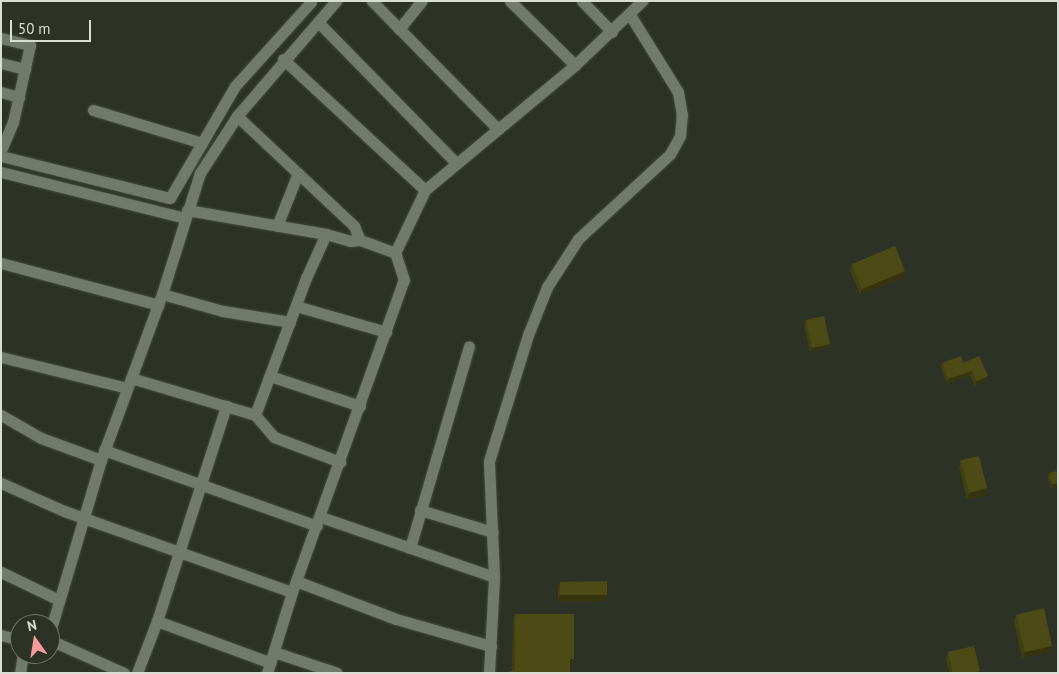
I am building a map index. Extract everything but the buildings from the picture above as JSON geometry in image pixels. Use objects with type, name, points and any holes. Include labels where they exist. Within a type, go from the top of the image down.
[{"type":"street","points":[[55,614],[103,455],[160,299],[200,173],[237,116],[283,59],[336,1]]},
{"type":"street","points":[[372,1],[498,130]]},
{"type":"street","points":[[398,29],[422,1]]},
{"type":"street","points":[[510,1],[575,65]]},
{"type":"street","points":[[582,1],[612,32]]},
{"type":"street","points":[[271,662],[292,592],[319,522],[404,280],[395,254],[425,190],[575,65],[630,15],[642,1]]},
{"type":"street","points":[[1,156],[170,198],[234,86],[311,2]]},
{"type":"street","points":[[489,673],[494,577],[489,461],[512,381],[547,287],[578,239],[670,154],[680,136],[682,115],[678,92],[630,15]]},
{"type":"street","points":[[318,22],[456,163]]},
{"type":"street","points":[[1,38],[30,45],[13,122],[1,150]]},
{"type":"street","points":[[283,59],[425,190]]},
{"type":"street","points":[[1,64],[25,69]]},
{"type":"street","points":[[1,92],[19,97]]},
{"type":"street","points":[[93,110],[202,143]]},
{"type":"street","points":[[237,116],[354,226],[360,240]]},
{"type":"street","points":[[1,120],[13,122]]},
{"type":"street","points":[[1,172],[186,214],[326,234],[350,241],[360,240],[395,254]]},
{"type":"street","points":[[277,226],[298,173]]},
{"type":"street","points":[[255,415],[296,306],[326,234]]},
{"type":"street","points":[[1,263],[160,299],[290,322]]},
{"type":"street","points":[[296,306],[386,332]]},
{"type":"street","points":[[410,548],[469,346]]},
{"type":"street","points":[[1,357],[129,383],[226,406],[255,415],[274,437],[340,462]]},
{"type":"street","points":[[270,376],[360,406]]},
{"type":"street","points":[[137,673],[157,621],[178,552],[203,485],[226,406]]},
{"type":"street","points":[[1,415],[41,438],[410,548],[494,577]]},
{"type":"street","points":[[1,483],[83,518],[292,592]]},
{"type":"street","points":[[420,510],[493,532]]},
{"type":"street","points":[[1,572],[59,600]]},
{"type":"street","points":[[296,581],[396,619],[491,646]]},
{"type":"street","points":[[157,621],[271,662],[337,673]]},
{"type":"street","points":[[60,644],[124,673]]}]
